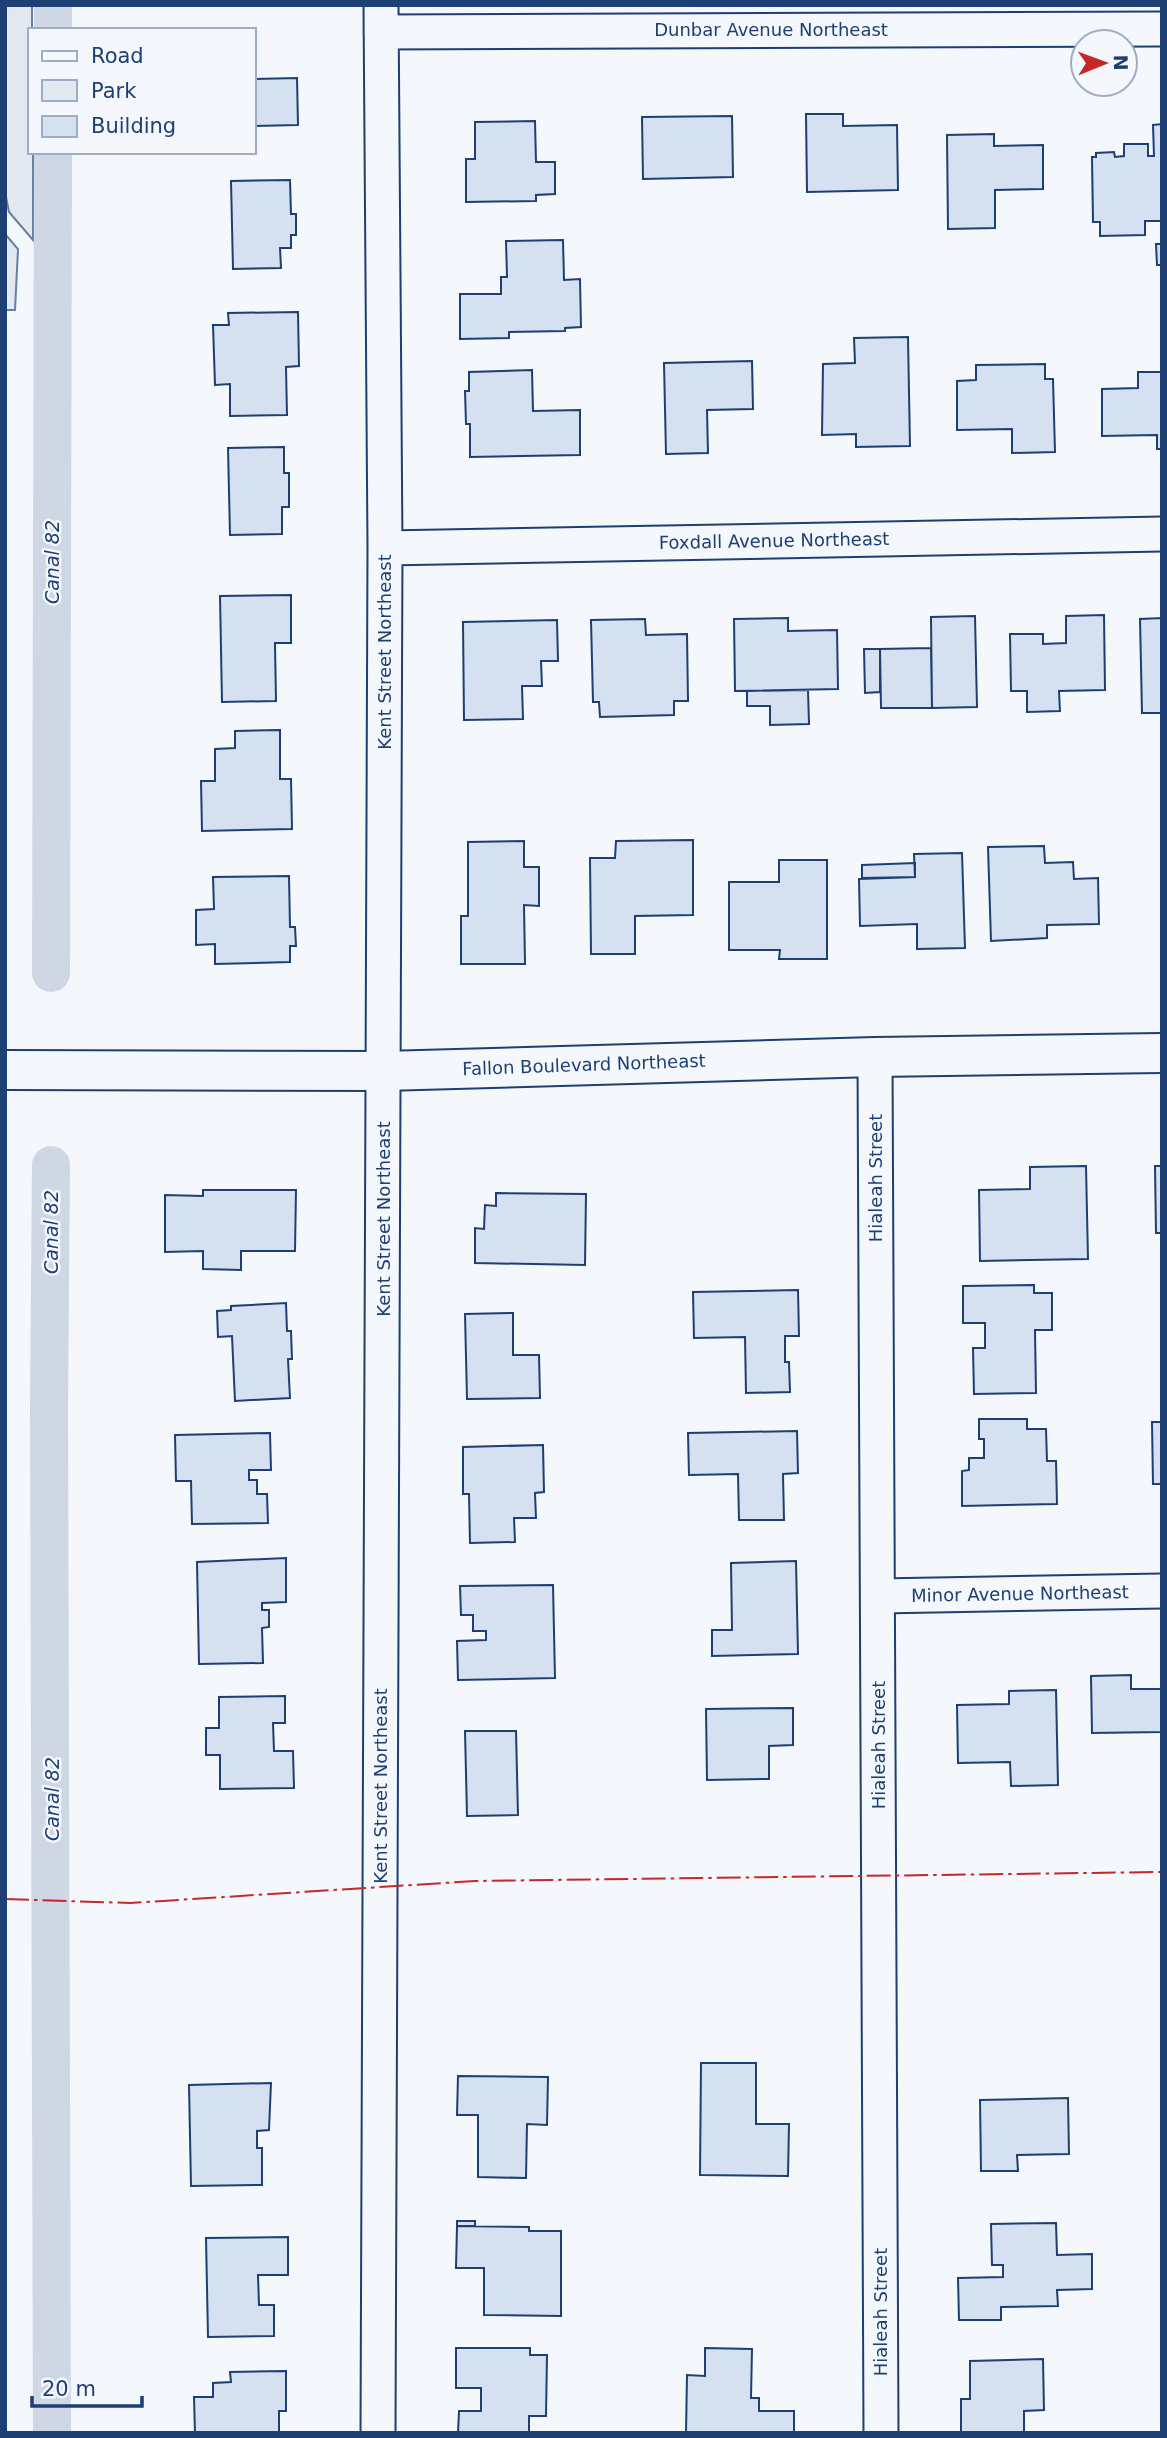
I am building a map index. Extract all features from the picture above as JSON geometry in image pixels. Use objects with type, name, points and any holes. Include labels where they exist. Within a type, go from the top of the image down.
[{"type":"street","name":"Dunbar Avenue Northeast","points":[[381,18],[1162,29]]},
{"type":"street","name":"Kent Street Northeast","points":[[378,2433],[385,548],[381,18]]},
{"type":"street","name":"Foxdall Avenue Northeast","points":[[385,548],[1162,534]]},
{"type":"street","name":"Fallon Boulevard Northeast","points":[[5,1070],[384,1070],[875,1057],[1162,1053]]},
{"type":"street","name":"Hialeah Street","points":[[875,1057],[881,2433]]},
{"type":"street","name":"Minor Avenue Northeast","points":[[878,1596],[1162,1591]]},
{"type":"green space","points":[[5,5],[32,5],[32,28],[28,28],[28,154],[33,154],[33,240],[9,212],[5,192]]},
{"type":"green space","points":[[5,234],[18,249],[15,310],[5,310]]},
{"type":"building","points":[[297,78],[298,125],[256,126],[256,79]]},
{"type":"building","points":[[806,114],[843,114],[843,126],[897,125],[898,190],[807,192]]},
{"type":"building","points":[[732,116],[733,177],[643,179],[642,117]]},
{"type":"building","points":[[535,121],[536,162],[555,162],[555,194],[536,195],[536,201],[466,202],[466,159],[475,159],[475,122]]},
{"type":"building","points":[[1162,124],[1162,221],[1145,221],[1145,235],[1100,236],[1100,222],[1093,222],[1092,157],[1096,157],[1096,153],[1114,152],[1115,157],[1124,156],[1124,144],[1148,144],[1148,156],[1154,156],[1153,125]]},
{"type":"building","points":[[994,134],[994,146],[1043,145],[1043,189],[995,190],[995,228],[948,229],[947,135]]},
{"type":"building","points":[[290,180],[291,214],[296,214],[296,235],[291,235],[291,248],[280,248],[281,268],[233,269],[231,181]]},
{"type":"building","points":[[563,240],[564,280],[580,279],[581,327],[565,328],[565,331],[509,332],[509,338],[460,339],[460,294],[501,294],[501,277],[507,277],[506,241]]},
{"type":"building","points":[[1156,244],[1162,244],[1162,265],[1157,265]]},
{"type":"building","points":[[298,312],[299,366],[286,367],[287,415],[230,416],[230,384],[215,385],[213,325],[229,325],[228,313]]},
{"type":"building","points":[[908,337],[910,446],[856,447],[856,434],[822,435],[823,364],[855,363],[854,338]]},
{"type":"building","points":[[752,361],[753,409],[707,410],[708,453],[666,454],[664,363]]},
{"type":"building","points":[[1045,364],[1045,379],[1053,379],[1055,452],[1012,453],[1012,429],[957,430],[957,381],[976,380],[976,365]]},
{"type":"building","points":[[532,370],[533,411],[580,410],[580,455],[470,457],[470,424],[466,424],[465,391],[469,391],[469,372]]},
{"type":"building","points":[[1138,372],[1162,372],[1162,449],[1157,449],[1157,435],[1102,436],[1102,389],[1138,388]]},
{"type":"building","points":[[284,447],[284,473],[289,473],[289,507],[282,507],[282,534],[230,535],[228,448]]},
{"type":"building","points":[[291,595],[291,643],[275,643],[276,701],[222,702],[220,596]]},
{"type":"building","points":[[1104,615],[1105,690],[1059,691],[1060,711],[1027,712],[1027,691],[1011,691],[1010,634],[1043,634],[1043,644],[1066,643],[1066,616]]},
{"type":"building","points":[[975,616],[977,707],[932,708],[931,617]]},
{"type":"building","points":[[788,618],[788,631],[837,630],[838,689],[735,691],[734,619]]},
{"type":"building","points":[[1162,618],[1162,713],[1142,713],[1140,619]]},
{"type":"building","points":[[645,619],[646,635],[687,634],[688,701],[674,701],[674,715],[600,717],[599,702],[593,702],[591,620]]},
{"type":"building","points":[[557,620],[558,661],[541,661],[542,686],[522,686],[523,719],[464,720],[463,622]]},
{"type":"building","points":[[931,648],[932,708],[881,708],[880,649]]},
{"type":"building","points":[[864,649],[880,649],[880,692],[865,693]]},
{"type":"building","points":[[808,690],[809,724],[770,725],[770,706],[747,706],[747,691]]},
{"type":"building","points":[[280,730],[280,779],[291,779],[292,829],[202,831],[201,781],[215,781],[215,749],[235,748],[235,731]]},
{"type":"building","points":[[693,840],[693,915],[635,916],[635,954],[591,954],[590,858],[615,858],[616,841]]},
{"type":"building","points":[[524,841],[524,867],[539,867],[539,906],[524,905],[525,964],[461,964],[461,916],[468,916],[468,842]]},
{"type":"building","points":[[1044,846],[1045,863],[1073,862],[1074,879],[1098,878],[1099,924],[1047,925],[1047,938],[991,941],[988,847]]},
{"type":"building","points":[[962,853],[965,948],[917,949],[917,924],[860,926],[859,879],[915,877],[914,854]]},
{"type":"building","points":[[779,860],[827,860],[827,959],[779,959],[780,950],[729,950],[729,882],[779,882]]},
{"type":"building","points":[[915,863],[915,877],[862,878],[862,865]]},
{"type":"building","points":[[289,876],[290,927],[295,927],[296,946],[290,946],[290,962],[215,964],[215,944],[196,945],[196,910],[214,909],[213,877]]},
{"type":"building","points":[[1086,1166],[1088,1259],[980,1261],[979,1190],[1030,1189],[1030,1167]]},
{"type":"building","points":[[1155,1166],[1162,1166],[1162,1233],[1156,1233]]},
{"type":"building","points":[[203,1190],[296,1190],[295,1251],[241,1251],[241,1270],[203,1269],[203,1251],[165,1252],[165,1195],[203,1196]]},
{"type":"building","points":[[496,1193],[586,1194],[585,1265],[475,1263],[475,1228],[484,1229],[485,1205],[496,1206]]},
{"type":"building","points":[[1034,1285],[1034,1293],[1052,1293],[1052,1330],[1035,1330],[1036,1393],[974,1394],[973,1348],[985,1348],[985,1323],[963,1323],[963,1286]]},
{"type":"building","points":[[798,1290],[799,1336],[785,1336],[785,1362],[789,1362],[790,1392],[746,1393],[745,1337],[694,1338],[693,1292]]},
{"type":"building","points":[[286,1303],[287,1331],[291,1331],[292,1359],[288,1359],[290,1398],[235,1401],[232,1336],[218,1337],[217,1311],[231,1310],[231,1306]]},
{"type":"building","points":[[513,1313],[513,1355],[539,1355],[540,1398],[467,1399],[465,1314]]},
{"type":"building","points":[[979,1419],[1027,1419],[1027,1429],[1046,1429],[1047,1461],[1056,1461],[1057,1504],[962,1506],[962,1471],[969,1470],[969,1458],[984,1458],[984,1439],[979,1439]]},
{"type":"building","points":[[1152,1422],[1162,1422],[1162,1484],[1153,1484]]},
{"type":"building","points":[[797,1431],[798,1473],[783,1474],[784,1520],[739,1520],[738,1474],[689,1475],[688,1433]]},
{"type":"building","points":[[270,1433],[271,1470],[249,1470],[249,1480],[257,1480],[257,1494],[267,1494],[268,1523],[192,1524],[191,1481],[176,1481],[175,1435]]},
{"type":"building","points":[[543,1445],[544,1492],[535,1493],[536,1518],[514,1518],[515,1542],[470,1543],[469,1494],[463,1494],[463,1447]]},
{"type":"building","points":[[286,1558],[286,1602],[262,1603],[262,1610],[269,1610],[269,1627],[262,1628],[263,1663],[199,1664],[197,1562]]},
{"type":"building","points":[[796,1561],[798,1654],[712,1656],[712,1630],[732,1630],[731,1563]]},
{"type":"building","points":[[553,1585],[555,1678],[458,1680],[457,1641],[486,1640],[486,1631],[473,1631],[473,1615],[461,1615],[460,1586]]},
{"type":"building","points":[[1131,1675],[1131,1689],[1162,1689],[1162,1732],[1092,1733],[1091,1676]]},
{"type":"building","points":[[1056,1690],[1058,1785],[1011,1786],[1010,1762],[958,1763],[957,1705],[1009,1704],[1009,1691]]},
{"type":"building","points":[[285,1696],[285,1723],[273,1723],[274,1751],[293,1751],[294,1788],[220,1789],[220,1755],[206,1755],[206,1728],[219,1728],[219,1697]]},
{"type":"building","points":[[793,1708],[793,1745],[769,1746],[769,1779],[707,1780],[706,1709]]},
{"type":"building","points":[[465,1731],[516,1731],[518,1815],[467,1816]]},
{"type":"building","points":[[701,2063],[756,2063],[756,2124],[789,2124],[788,2176],[700,2175]]},
{"type":"building","points":[[458,2076],[548,2077],[547,2125],[527,2124],[526,2178],[478,2177],[478,2115],[457,2115]]},
{"type":"building","points":[[271,2083],[269,2130],[257,2131],[257,2148],[262,2148],[262,2185],[191,2186],[189,2085]]},
{"type":"building","points":[[1068,2098],[1069,2154],[1017,2155],[1018,2171],[981,2171],[980,2100]]},
{"type":"building","points":[[457,2221],[475,2221],[475,2226],[457,2226]]},
{"type":"building","points":[[1056,2223],[1057,2255],[1092,2254],[1092,2289],[1057,2290],[1058,2306],[1001,2307],[1001,2320],[959,2320],[958,2278],[1003,2277],[1003,2265],[992,2265],[991,2224]]},
{"type":"building","points":[[457,2226],[529,2227],[529,2231],[561,2231],[561,2316],[484,2315],[484,2268],[456,2268]]},
{"type":"building","points":[[288,2237],[288,2275],[258,2275],[259,2305],[274,2305],[274,2336],[208,2337],[206,2238]]},
{"type":"building","points":[[456,2348],[530,2348],[530,2355],[547,2355],[546,2416],[529,2416],[529,2433],[458,2433],[459,2411],[481,2411],[481,2388],[456,2388]]},
{"type":"building","points":[[705,2348],[752,2349],[751,2398],[759,2398],[759,2411],[794,2411],[794,2433],[686,2433],[687,2375],[705,2376]]},
{"type":"building","points":[[1043,2359],[1044,2410],[1024,2411],[1024,2433],[961,2433],[961,2399],[970,2399],[970,2361]]},
{"type":"building","points":[[286,2371],[286,2411],[279,2411],[279,2433],[195,2433],[194,2397],[213,2397],[213,2383],[231,2382],[230,2372]]},
{"type":"waterway","name":"Canal 82","points":[[53,5],[53,28]]},
{"type":"waterway","name":"Canal 82","points":[[51,973],[53,154]]},
{"type":"waterway","name":"Canal 82","points":[[51,1165],[49,1408],[52,2433]]},
{"type":"power","points":[[5,1899],[130,1903],[475,1881],[1162,1872]]}]
